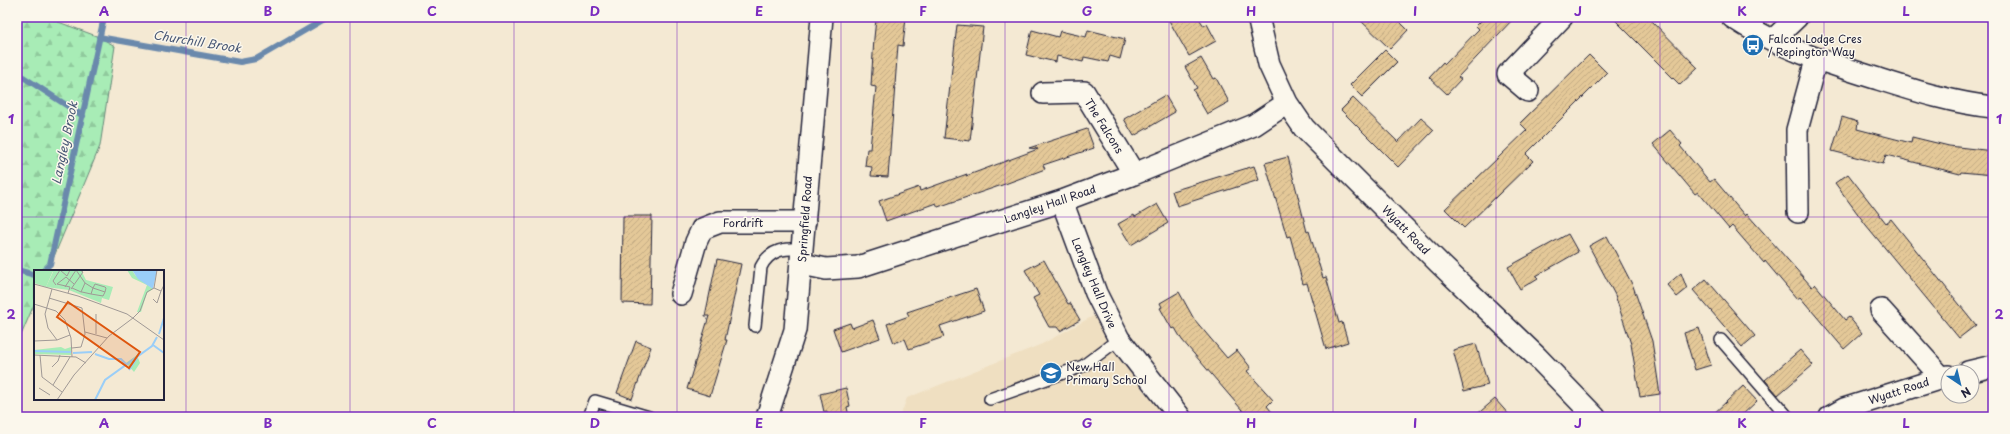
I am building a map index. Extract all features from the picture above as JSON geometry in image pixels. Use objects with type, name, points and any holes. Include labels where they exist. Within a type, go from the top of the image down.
[{"type":"street","name":"Springfield Road","points":[[767,417],[795,330],[822,17]]},
{"type":"street","name":"Wyatt Road","points":[[1258,17],[1269,64],[1287,102],[1304,128],[1439,263],[1537,357],[1595,417]]},
{"type":"street","points":[[1528,91],[1508,74],[1562,17]]},
{"type":"street","points":[[1732,17],[1755,32],[1816,60],[1914,90],[1993,107]]},
{"type":"street","points":[[1773,40],[1797,17]]},
{"type":"street","points":[[1798,212],[1797,130],[1816,60]]},
{"type":"street","name":"The Falcons","points":[[1043,93],[1084,92],[1134,174]]},
{"type":"street","name":"Langley Hall Road","points":[[802,256],[826,269],[858,267],[1062,201],[1134,174],[1254,125],[1287,102]]},
{"type":"street","name":"Langley Hall Drive","points":[[1062,201],[1096,294],[1119,339],[1180,417]]},
{"type":"street","name":"Fordrift","points":[[681,294],[696,242],[702,229],[720,222],[805,222]]},
{"type":"street","points":[[1881,310],[1940,372]]},
{"type":"street","points":[[1980,369],[1993,366]]},
{"type":"street","name":"Wyatt Road","points":[[1830,417],[1844,409],[1940,379]]},
{"type":"lane","points":[[755,326],[761,266],[763,263],[780,249],[802,256]]},
{"type":"lane","points":[[990,399],[1082,366],[1119,339]]},
{"type":"lane","points":[[1721,340],[1788,417]]},
{"type":"lane","points":[[589,417],[594,401],[649,417]]},
{"type":"shaded area","name":"New Hall Primary School","points":[[1095,315],[1119,356],[1143,390],[1167,417],[900,417],[907,398],[1042,344]]},
{"type":"green space","points":[[17,17],[45,17],[99,37],[115,46],[100,146],[48,270],[34,270],[34,304],[22,333],[17,340]]},
{"type":"building","points":[[879,17],[906,17],[903,46],[898,45],[888,177],[871,176],[872,167],[865,166],[867,149],[870,149],[876,87],[871,86],[876,19],[879,19]]},
{"type":"building","points":[[1167,17],[1198,17],[1204,26],[1207,24],[1216,41],[1189,56]]},
{"type":"building","points":[[1357,17],[1395,17],[1408,30],[1390,49]]},
{"type":"building","points":[[1485,17],[1515,17],[1458,77],[1461,79],[1447,94],[1429,77],[1443,62],[1445,64],[1479,29],[1476,26]]},
{"type":"building","points":[[1612,17],[1648,17],[1698,68],[1680,85]]},
{"type":"building","points":[[957,25],[983,27],[970,141],[944,138]]},
{"type":"building","points":[[1032,30],[1058,37],[1060,31],[1086,37],[1088,30],[1125,39],[1120,59],[1110,56],[1108,62],[1084,57],[1083,62],[1057,56],[1056,62],[1026,55]]},
{"type":"building","points":[[1385,50],[1397,62],[1362,97],[1350,85]]},
{"type":"building","points":[[1589,55],[1607,73],[1526,154],[1533,161],[1464,228],[1445,209],[1527,130],[1520,123]]},
{"type":"building","points":[[1201,58],[1213,79],[1216,78],[1229,102],[1207,114],[1193,90],[1197,88],[1185,67]]},
{"type":"building","points":[[1165,95],[1175,112],[1134,136],[1124,119]]},
{"type":"building","points":[[1353,98],[1398,142],[1421,118],[1434,130],[1398,167],[1341,110]]},
{"type":"building","points":[[1842,117],[1858,122],[1857,129],[1911,143],[1912,137],[1949,146],[1993,151],[1993,175],[1961,172],[1960,174],[1886,155],[1883,164],[1832,151]]},
{"type":"building","points":[[1087,129],[1094,148],[1043,165],[1045,169],[1005,184],[938,207],[936,203],[886,221],[879,201],[919,187],[920,191],[967,174],[966,176],[1038,149],[1029,148]]},
{"type":"building","points":[[1670,130],[1682,144],[1680,146],[1710,182],[1714,179],[1745,216],[1747,214],[1812,287],[1815,284],[1845,320],[1849,317],[1862,333],[1844,349],[1800,297],[1797,299],[1765,261],[1764,263],[1732,226],[1729,229],[1698,192],[1695,194],[1653,144]]},
{"type":"building","points":[[1288,157],[1307,232],[1309,231],[1323,278],[1326,277],[1339,323],[1342,322],[1348,342],[1326,349],[1307,283],[1303,284],[1290,236],[1287,237],[1265,163]]},
{"type":"building","points":[[1254,166],[1259,180],[1177,206],[1172,191]]},
{"type":"building","points":[[1848,174],[1886,223],[1891,219],[1976,325],[1959,338],[1866,225],[1835,183]]},
{"type":"building","points":[[1157,204],[1168,223],[1131,245],[1118,224],[1134,215],[1135,217]]},
{"type":"building","points":[[623,216],[652,216],[650,304],[622,303]]},
{"type":"building","points":[[1568,234],[1578,252],[1536,276],[1538,278],[1520,289],[1508,267]]},
{"type":"building","points":[[1607,236],[1633,286],[1652,341],[1660,394],[1640,397],[1631,344],[1615,295],[1589,246]]},
{"type":"building","points":[[717,259],[741,264],[725,340],[727,340],[710,396],[687,389],[709,316],[705,316]]},
{"type":"building","points":[[1044,260],[1068,304],[1070,303],[1080,320],[1060,331],[1057,327],[1049,327],[1033,298],[1039,295],[1025,270]]},
{"type":"building","points":[[1681,273],[1687,289],[1677,297],[1667,285]]},
{"type":"building","points":[[1706,279],[1755,336],[1742,347],[1693,290]]},
{"type":"building","points":[[976,289],[984,311],[940,326],[944,337],[909,349],[905,339],[894,343],[887,324],[909,316],[907,312]]},
{"type":"building","points":[[1179,292],[1194,319],[1227,358],[1237,350],[1251,368],[1247,371],[1273,400],[1267,406],[1276,417],[1248,417],[1182,340],[1175,328],[1172,329],[1160,308],[1162,307],[1160,303]]},
{"type":"building","points":[[873,320],[880,338],[841,352],[833,329],[850,323],[852,328]]},
{"type":"building","points":[[1699,328],[1711,365],[1695,370],[1684,333]]},
{"type":"building","points":[[636,341],[651,347],[632,399],[617,393]]},
{"type":"building","points":[[1476,344],[1488,385],[1464,391],[1453,350]]},
{"type":"building","points":[[1800,350],[1813,365],[1778,395],[1765,380]]},
{"type":"building","points":[[1743,386],[1757,401],[1740,417],[1710,417]]},
{"type":"building","points":[[846,388],[850,406],[847,407],[849,417],[828,417],[827,411],[824,412],[820,394]]},
{"type":"building","points":[[1495,399],[1511,417],[1474,417]]},
{"type":"waterway","name":"Langley Brook","points":[[44,270],[50,264],[104,17]]},
{"type":"waterway","name":"Churchill Brook","points":[[99,37],[240,62],[256,59],[328,17]]},
{"type":"waterway","points":[[17,73],[83,116]]},
{"type":"waterway","name":"Langley Brook","points":[[17,270],[34,275]]},
{"type":"place","name":"Falcon Lodge Cres / Repington Way","points":[[1753,45]]},
{"type":"place","name":"New Hall Primary School","points":[[1051,373]]}]
